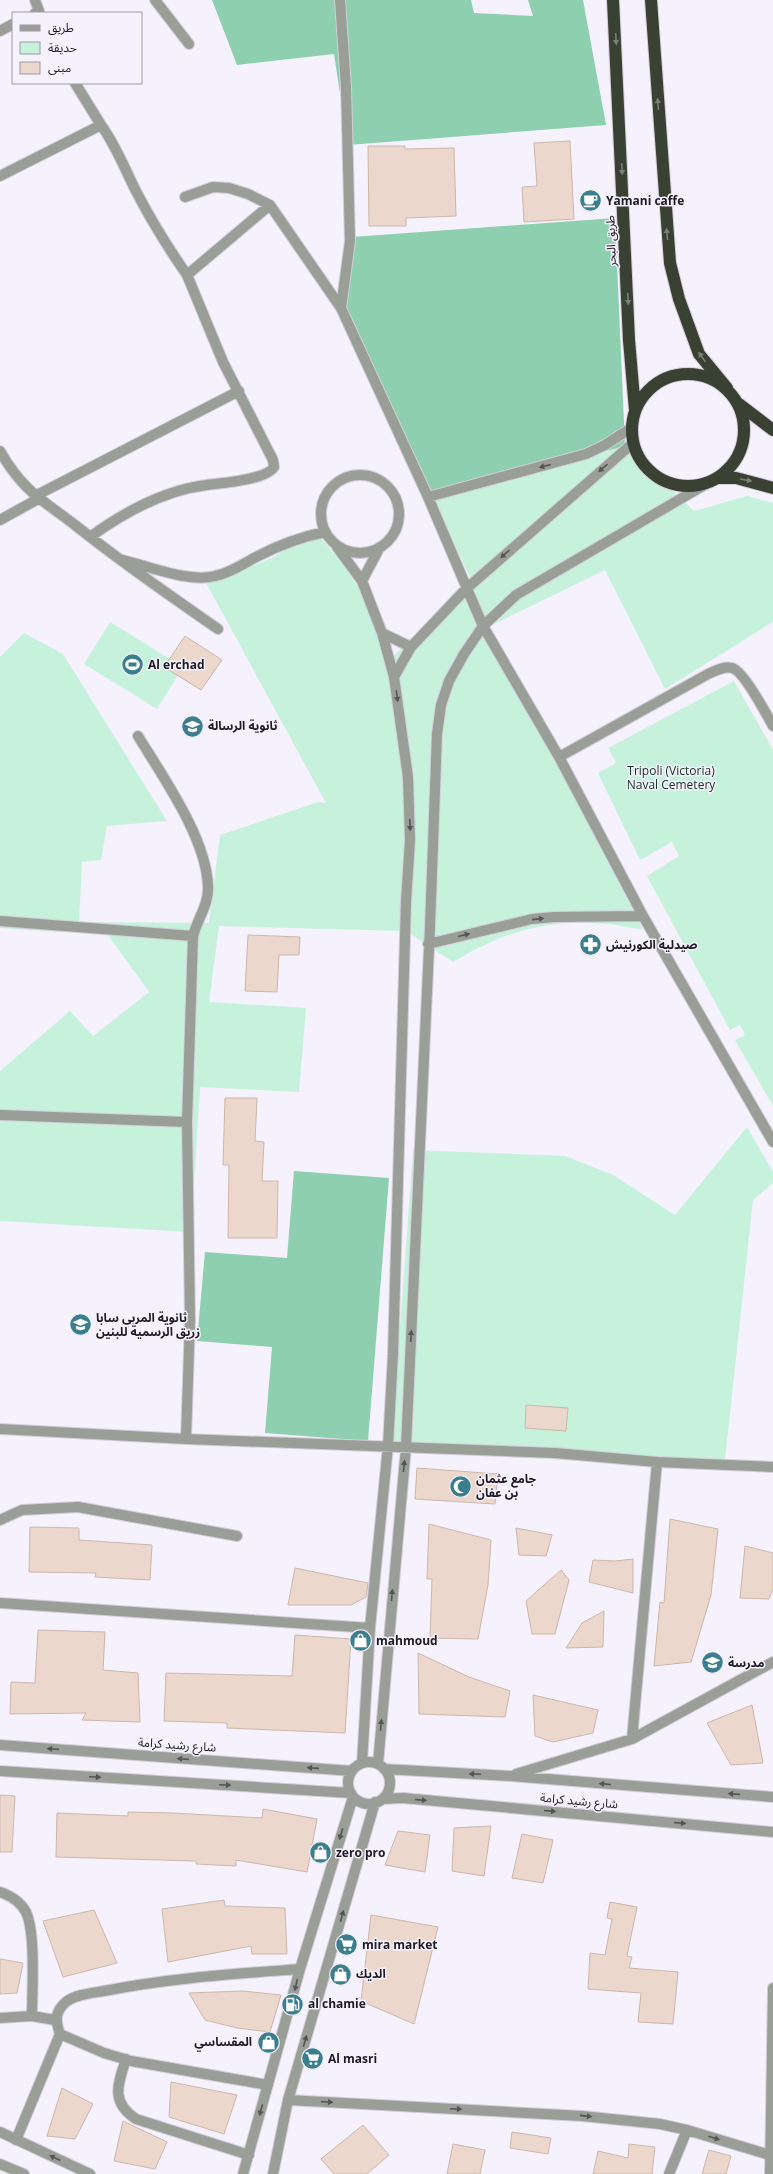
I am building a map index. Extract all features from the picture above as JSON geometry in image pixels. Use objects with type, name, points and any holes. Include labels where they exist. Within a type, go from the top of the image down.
[{"type":"highway","name":"طريق البحر","points":[[613,0],[629,340],[635,410]]},
{"type":"highway","points":[[651,0],[670,263],[679,299],[699,354],[727,388],[738,403],[744,419],[745,436],[740,453],[731,467],[718,478],[706,484],[690,487],[675,485],[660,479],[648,470],[638,457],[633,443],[631,428],[635,410],[644,394],[658,382],[675,374],[693,373],[711,378],[727,388]]},
{"type":"highway","points":[[738,403],[773,430]]},
{"type":"highway","points":[[718,478],[736,478],[773,488]]},
{"type":"street","points":[[35,0],[38,12]]},
{"type":"street","points":[[155,0],[189,44]]},
{"type":"street","points":[[340,0],[346,87],[350,241],[341,308]]},
{"type":"street","points":[[0,31],[12,25]]},
{"type":"street","points":[[76,84],[115,145],[137,193],[161,237],[187,275],[223,362],[273,460],[274,467],[270,472],[238,481],[195,487],[166,496],[110,523],[90,537]]},
{"type":"street","points":[[0,176],[101,125]]},
{"type":"street","points":[[186,197],[213,187],[229,188],[248,194],[270,205],[341,308],[428,497],[466,590],[483,626],[559,757],[643,916],[773,1142]]},
{"type":"street","points":[[187,275],[270,205]]},
{"type":"street","points":[[0,520],[37,498],[239,391]]},
{"type":"street","points":[[428,497],[586,454],[605,445],[631,428]]},
{"type":"street","points":[[394,677],[411,647],[466,590],[633,443]]},
{"type":"street","points":[[0,451],[10,469],[37,498],[90,537],[115,558],[218,629]]},
{"type":"street","points":[[334,543],[342,549],[356,552],[371,552],[380,547],[390,538],[397,526],[399,512],[396,498],[388,487],[377,479],[364,475],[350,476],[337,482],[328,492],[322,505],[321,518],[325,532],[362,581],[382,632],[394,677],[408,777],[410,840],[406,902],[393,1354],[388,1446],[370,1628],[362,1763]]},
{"type":"street","points":[[273,2174],[288,2100],[378,1800],[387,1792],[389,1784],[388,1776],[381,1766],[406,1447],[437,734],[440,705],[449,681],[464,654],[483,626],[516,595],[706,484]]},
{"type":"street","points":[[115,558],[176,574],[200,577],[214,576],[230,571],[296,538],[325,532]]},
{"type":"street","points":[[362,581],[380,547]]},
{"type":"street","points":[[382,632],[411,647]]},
{"type":"street","points":[[559,757],[708,674],[730,667],[738,671],[744,678],[773,726]]},
{"type":"street","points":[[138,736],[184,816],[205,861],[208,888],[205,906],[197,921],[193,936],[187,1122],[190,1320],[186,1439]]},
{"type":"street","points":[[428,944],[532,919],[554,917],[643,916]]},
{"type":"street","points":[[0,921],[193,936]]},
{"type":"street","points":[[0,1115],[187,1122]]},
{"type":"street","points":[[0,1429],[186,1439],[555,1453],[657,1462],[773,1467]]},
{"type":"street","points":[[632,1739],[657,1462]]},
{"type":"street","points":[[0,1520],[22,1510],[78,1507],[237,1536]]},
{"type":"street","points":[[0,1603],[370,1628]]},
{"type":"street","points":[[510,1776],[632,1739],[773,1662]]},
{"type":"street","name":"شارع رشيد كرامة","points":[[0,1745],[352,1771]]},
{"type":"street","points":[[378,1800],[360,1802],[352,1795],[348,1786],[352,1771],[362,1763],[381,1766]]},
{"type":"street","name":"شارع رشيد كرامة","points":[[381,1766],[773,1797]]},
{"type":"street","points":[[0,1771],[352,1795]]},
{"type":"street","points":[[243,2174],[300,1969],[352,1795]]},
{"type":"street","name":"شارع رشيد كرامة","points":[[378,1800],[403,1798],[773,1832]]},
{"type":"street","points":[[0,1892],[12,1897],[19,1903],[29,1920],[32,2016]]},
{"type":"street","points":[[16,2140],[60,2034],[55,2020],[60,2009],[67,2001],[81,1995],[159,1981],[300,1969]]},
{"type":"street","points":[[770,2174],[772,2155],[773,1988]]},
{"type":"street","points":[[0,2018],[32,2016],[55,2020]]},
{"type":"street","points":[[60,2034],[126,2059],[268,2085]]},
{"type":"street","points":[[126,2059],[117,2092],[120,2104],[129,2114],[136,2119],[249,2155]]},
{"type":"street","points":[[288,2100],[582,2116],[660,2124],[687,2130],[772,2155]]},
{"type":"street","points":[[670,2174],[687,2130]]},
{"type":"street","points":[[0,2132],[90,2174]]},
{"type":"street","points":[[0,2164],[24,2174]]},
{"type":"green space","points":[[212,0],[471,0],[474,13],[533,16],[528,0],[583,0],[606,125],[348,145],[334,54],[237,65]]},
{"type":"green space","points":[[615,218],[625,446],[433,497],[340,301],[352,237]]},
{"type":"green space","points":[[625,446],[694,511],[747,496],[773,503],[773,622],[665,689],[605,570],[490,626],[643,930],[617,925],[592,923],[568,923],[544,926],[521,931],[499,939],[476,949],[453,962],[406,931],[219,926],[209,1002],[306,1008],[299,1092],[200,1087],[191,1232],[0,1221],[0,1071],[70,1011],[93,1036],[149,992],[108,935],[0,928],[0,657],[24,633],[63,654],[167,821],[107,826],[101,860],[82,862],[79,922],[209,923],[220,835],[318,802],[326,803],[205,581],[243,570],[274,557],[313,530],[340,560],[366,599],[392,657],[473,584],[433,497]]},
{"type":"green space","name":"Al erchad","points":[[110,622],[183,667],[157,709],[84,664]]},
{"type":"green space","name":"Tripoli (Victoria) Naval Cemetery","points":[[734,681],[773,750],[773,1106],[735,1040],[745,1035],[740,1025],[730,1030],[647,876],[679,856],[672,842],[640,860],[598,773],[616,763],[608,748]]},
{"type":"green space","points":[[747,1127],[773,1172],[773,1183],[753,1200],[724,1469],[391,1450],[413,1150],[565,1156],[613,1175],[675,1215]]},
{"type":"green space","points":[[294,1171],[389,1178],[368,1441],[265,1433],[272,1347],[197,1341],[205,1252],[287,1258]]},
{"type":"building","points":[[570,141],[574,219],[524,222],[522,187],[537,186],[534,143]]},
{"type":"building","points":[[368,146],[405,146],[405,149],[454,148],[456,216],[406,218],[406,226],[369,226]]},
{"type":"building","points":[[185,636],[222,660],[201,690],[164,667]]},
{"type":"building","points":[[248,935],[300,937],[299,955],[279,955],[277,992],[245,991]]},
{"type":"building","points":[[225,1098],[257,1098],[255,1141],[264,1142],[262,1181],[278,1181],[277,1238],[228,1238],[229,1165],[223,1165]]},
{"type":"building","points":[[526,1405],[568,1408],[566,1431],[525,1428]]},
{"type":"building","name":"جامع عثمان بن عفان","points":[[417,1468],[498,1474],[495,1504],[415,1499]]},
{"type":"building","points":[[670,1519],[718,1529],[711,1595],[691,1662],[654,1666],[660,1602],[664,1603]]},
{"type":"building","points":[[429,1524],[491,1540],[488,1585],[478,1639],[430,1638],[432,1579],[427,1579]]},
{"type":"building","points":[[30,1527],[79,1528],[79,1540],[152,1545],[150,1580],[95,1577],[96,1573],[29,1572]]},
{"type":"building","points":[[516,1528],[552,1535],[546,1556],[519,1555]]},
{"type":"building","points":[[745,1546],[773,1553],[773,1589],[769,1599],[740,1598]]},
{"type":"building","points":[[633,1559],[633,1593],[589,1582],[593,1560],[615,1561]]},
{"type":"building","points":[[295,1568],[368,1583],[366,1597],[351,1605],[288,1605]]},
{"type":"building","points":[[561,1570],[569,1580],[555,1634],[532,1634],[526,1601]]},
{"type":"building","points":[[604,1611],[603,1647],[566,1648],[582,1623]]},
{"type":"building","points":[[38,1630],[105,1632],[103,1670],[138,1673],[140,1722],[82,1720],[86,1713],[10,1714],[11,1682],[35,1683]]},
{"type":"building","points":[[295,1635],[351,1639],[345,1733],[227,1728],[227,1723],[164,1721],[166,1673],[292,1676]]},
{"type":"building","points":[[418,1653],[469,1677],[510,1691],[505,1717],[419,1714]]},
{"type":"building","points":[[533,1695],[598,1710],[593,1733],[553,1742],[535,1736]]},
{"type":"building","points":[[752,1705],[763,1763],[731,1765],[707,1723]]},
{"type":"building","points":[[0,1795],[15,1796],[12,1852],[0,1852]]},
{"type":"building","points":[[263,1809],[317,1819],[307,1872],[236,1860],[236,1866],[196,1864],[196,1861],[56,1857],[57,1813],[128,1816],[128,1812],[172,1813],[262,1818]]},
{"type":"building","points":[[491,1826],[484,1876],[452,1871],[454,1828]]},
{"type":"building","points":[[398,1831],[430,1835],[425,1872],[385,1865]]},
{"type":"building","points":[[522,1834],[553,1840],[543,1883],[512,1878]]},
{"type":"building","points":[[224,1900],[225,1906],[285,1908],[287,1954],[252,1954],[251,1946],[168,1962],[162,1909]]},
{"type":"building","points":[[610,1902],[637,1907],[627,1956],[632,1957],[629,1968],[678,1972],[673,2024],[638,2022],[641,1993],[588,1989],[590,1953],[605,1955],[612,1919],[607,1918]]},
{"type":"building","points":[[94,1910],[117,1963],[63,1977],[43,1921]]},
{"type":"building","points":[[371,1915],[438,1927],[414,2024],[361,2001]]},
{"type":"building","points":[[0,1959],[23,1963],[17,1993],[0,1994]]},
{"type":"building","points":[[243,1991],[281,1995],[270,2032],[237,2028],[205,2020],[189,1993]]},
{"type":"building","points":[[171,2082],[237,2095],[224,2134],[169,2117]]},
{"type":"building","points":[[62,2088],[93,2104],[75,2139],[47,2136]]},
{"type":"building","points":[[123,2121],[167,2142],[155,2169],[114,2161]]},
{"type":"building","points":[[363,2125],[389,2155],[367,2174],[334,2174],[321,2159]]},
{"type":"building","points":[[512,2132],[551,2138],[548,2154],[510,2148]]},
{"type":"building","points":[[453,2144],[485,2150],[480,2174],[447,2174]]},
{"type":"building","points":[[629,2144],[655,2147],[652,2174],[593,2174],[598,2151],[628,2158]]},
{"type":"building","points":[[709,2150],[731,2156],[726,2174],[702,2174]]},
{"type":"place","name":"Yamani caffe","points":[[590,201]]},
{"type":"place","name":"Al erchad","points":[[133,665]]},
{"type":"place","name":"ثانوية الرسالة","points":[[193,726]]},
{"type":"place","name":"صيدلية الكورنيش","points":[[590,945]]},
{"type":"place","name":"ثانوية المربي سابا زريق الرسمية للبنين","points":[[81,1325]]},
{"type":"place","name":"جامع عثمان بن عفان","points":[[460,1486]]},
{"type":"place","name":"mahmoud","points":[[360,1641]]},
{"type":"place","name":"مدرسة","points":[[712,1663]]},
{"type":"place","name":"zero pro","points":[[320,1853]]},
{"type":"place","name":"mira market","points":[[346,1945]]},
{"type":"place","name":"الديك","points":[[341,1974]]},
{"type":"place","name":"al chamie","points":[[292,2004]]},
{"type":"place","name":"المقساسي","points":[[268,2042]]},
{"type":"place","name":"Al masri","points":[[313,2059]]}]
